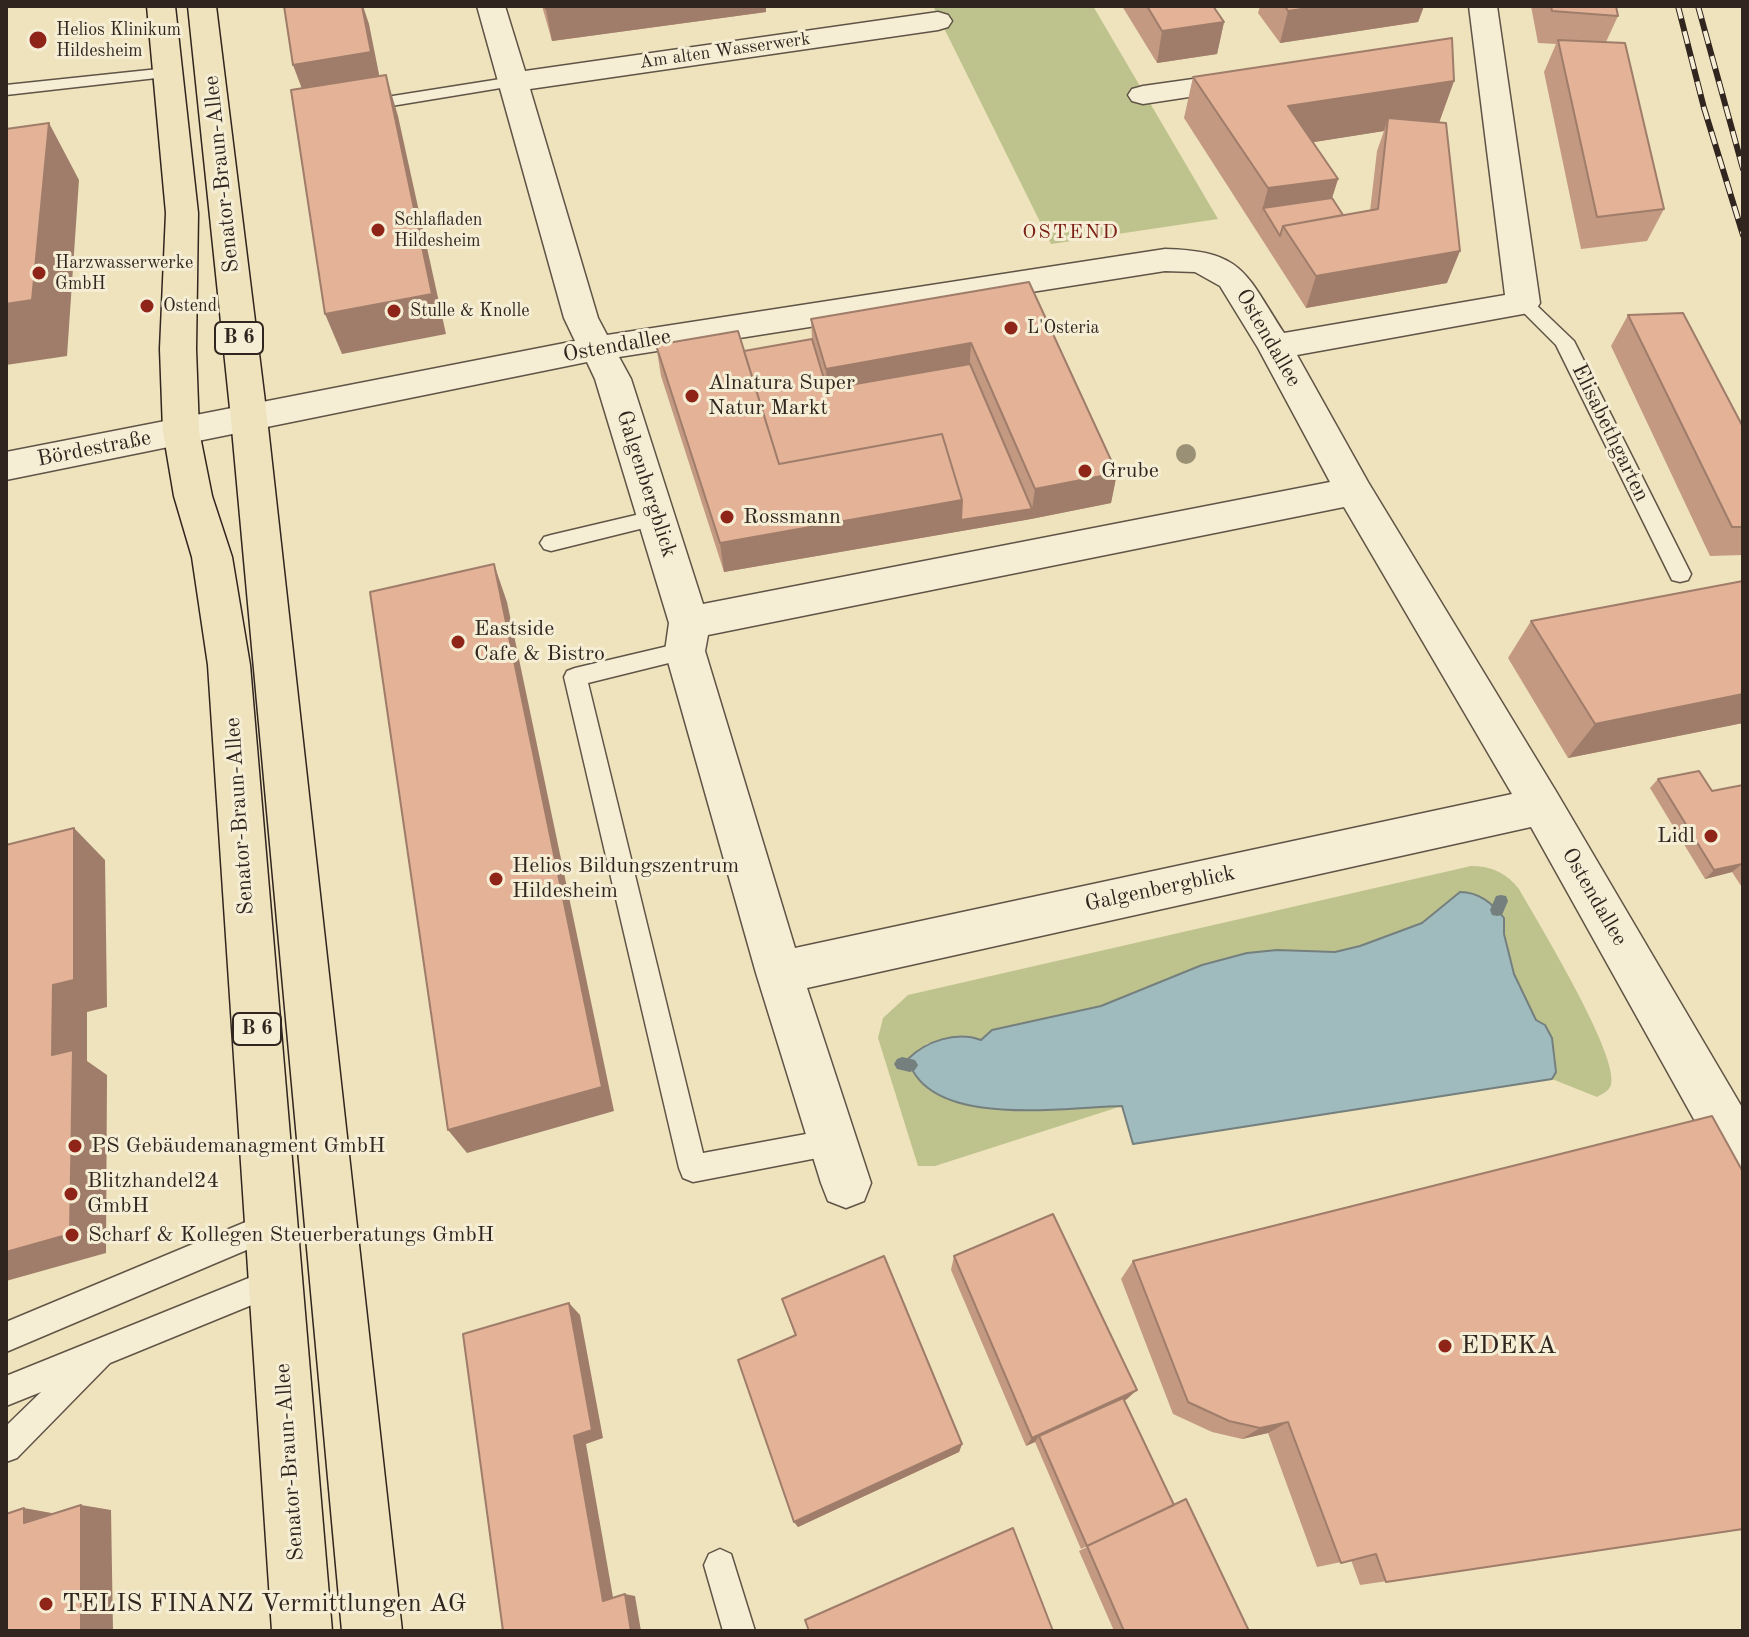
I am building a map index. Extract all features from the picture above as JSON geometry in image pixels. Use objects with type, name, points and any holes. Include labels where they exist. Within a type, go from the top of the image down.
[{"type":"main road","name":"Senator-Braun-Allee","points":[[161,6],[182,213],[178,349],[181,431],[193,496],[212,557],[229,665],[302,1631]]},
{"type":"main road","name":"Senator-Braun-Allee","points":[[202,6],[249,418],[372,1631]]},
{"type":"street","points":[[491,6],[581,318],[598,348]]},
{"type":"street","points":[[1275,347],[1523,303],[1474,48],[1483,6]]},
{"type":"street","name":"Am alten Wasserwerk","points":[[513,82],[938,21]]},
{"type":"street","points":[[1143,95],[1285,74]]},
{"type":"street","name":"Ostendallee","points":[[181,431],[598,348],[1165,260],[1201,261],[1232,278],[1275,347],[1354,491],[1542,806],[1743,1157]]},
{"type":"street","name":"Galgenbergblick","points":[[598,348],[613,379],[657,518],[779,973],[840,1163]]},
{"type":"street","name":"Bördestraße","points":[[6,466],[181,431]]},
{"type":"street","points":[[687,637],[1354,491]]},
{"type":"street","name":"Galgenbergblick","points":[[779,973],[1542,806]]},
{"type":"lane","points":[[6,90],[168,73]]},
{"type":"lane","points":[[347,108],[513,82]]},
{"type":"lane","name":"Elisabethgarten","points":[[1523,303],[1564,341],[1680,574]]},
{"type":"lane","points":[[551,543],[657,518]]},
{"type":"lane","points":[[687,637],[575,677],[693,1168],[840,1163]]},
{"type":"lane","points":[[6,1337],[272,1225]]},
{"type":"lane","points":[[6,1391],[276,1281]]},
{"type":"lane","points":[[6,1447],[102,1352]]},
{"type":"lane","points":[[720,1565],[739,1631]]},
{"type":"green space","points":[[933,6],[1093,6],[1218,219],[1051,244]]},
{"type":"green space","points":[[1471,866],[1498,872],[1514,883],[1558,957],[1591,1019],[1610,1070],[1611,1085],[1597,1097],[1552,1079],[1556,1072],[1514,974],[1504,934],[1460,893],[1422,923],[1360,946],[1335,952],[1277,950],[1247,953],[1202,965],[1101,1006],[992,1030],[981,1040],[958,1037],[926,1044],[912,1071],[928,1089],[951,1100],[1008,1110],[1122,1106],[935,1166],[918,1166],[878,1038],[883,1018],[908,995]]},
{"type":"water","points":[[1460,892],[1485,899],[1504,918],[1504,934],[1514,974],[1536,1020],[1545,1025],[1552,1038],[1556,1072],[1552,1079],[1133,1144],[1122,1106],[1001,1110],[969,1105],[942,1096],[921,1081],[908,1059],[923,1047],[942,1039],[971,1037],[981,1040],[992,1030],[1101,1006],[1202,965],[1247,953],[1277,950],[1335,952],[1360,946],[1422,923]]},
{"type":"building","points":[[284,6],[362,6],[371,52],[293,65]]},
{"type":"building","points":[[1147,6],[1213,6],[1224,22],[1162,31]]},
{"type":"building","points":[[1285,6],[1321,6],[1288,11]]},
{"type":"building","points":[[1551,6],[1616,6],[1618,16],[1552,11]]},
{"type":"building","points":[[1452,38],[1454,81],[1288,106],[1338,179],[1268,188],[1193,77]]},
{"type":"building","points":[[1558,40],[1625,43],[1664,209],[1597,217]]},
{"type":"building","points":[[386,75],[432,294],[325,314],[291,90]]},
{"type":"building","points":[[1388,118],[1446,123],[1460,251],[1316,276],[1283,226],[1378,209]]},
{"type":"building","points":[[49,123],[32,300],[6,304],[6,129]]},
{"type":"building","points":[[1332,198],[1343,215],[1283,226],[1280,236],[1263,208]]},
{"type":"building","points":[[1029,282],[1117,473],[1035,489],[971,343],[826,369],[811,319]]},
{"type":"building","points":[[1683,313],[1743,427],[1743,527],[1732,527],[1628,315]]},
{"type":"building","points":[[738,331],[779,464],[942,434],[962,500],[720,543],[656,345]]},
{"type":"building","points":[[812,339],[827,389],[970,364],[1032,509],[961,520],[962,500],[942,434],[779,464],[744,351]]},
{"type":"building","points":[[494,564],[602,1087],[448,1130],[370,592]]},
{"type":"building","points":[[1743,581],[1743,694],[1595,724],[1531,621]]},
{"type":"building","name":"Lidl","points":[[1699,771],[1712,791],[1743,785],[1743,866],[1714,870],[1658,779]]},
{"type":"building","points":[[74,828],[74,980],[53,985],[52,1055],[73,1050],[70,1234],[6,1252],[6,845]]},
{"type":"building","name":"EDEKA","points":[[1712,1116],[1743,1172],[1743,1529],[1386,1582],[1376,1554],[1341,1563],[1288,1422],[1260,1428],[1229,1421],[1188,1402],[1133,1261]]},
{"type":"building","points":[[1053,1214],[1137,1390],[1032,1438],[954,1256]]},
{"type":"building","points":[[884,1256],[962,1444],[794,1522],[738,1360],[796,1335],[782,1299]]},
{"type":"building","points":[[569,1303],[592,1430],[574,1436],[603,1601],[625,1594],[631,1631],[503,1631],[463,1334]]},
{"type":"building","points":[[1123,1398],[1174,1505],[1087,1546],[1039,1436]]},
{"type":"building","points":[[1186,1499],[1249,1631],[1124,1631],[1087,1546]]},
{"type":"building","points":[[81,1505],[81,1631],[6,1631],[6,1514],[24,1508],[24,1523]]},
{"type":"building","points":[[1013,1528],[1053,1631],[809,1631],[805,1620]]},
{"type":"waterway","points":[[1497,910],[1501,901]]},
{"type":"waterway","points":[[1552,1038],[1557,1038]]},
{"type":"waterway","points":[[902,1064],[910,1065]]},
{"type":"railway","points":[[1678,6],[1704,108],[1743,235]]},
{"type":"railway","points":[[1698,6],[1743,169]]},
{"type":"place","name":"Helios Klinikum Hildesheim","points":[[38,40]]},
{"type":"place","name":"Schlafladen Hildesheim","points":[[378,230]]},
{"type":"place","name":"Harzwasserwerke GmbH","points":[[39,273]]},
{"type":"place","name":"Ostend","points":[[147,306]]},
{"type":"place","name":"Stulle & Knolle","points":[[394,311]]},
{"type":"place","name":"L'Osteria","points":[[1011,328]]},
{"type":"place","name":"Alnatura Super Natur Markt","points":[[692,396]]},
{"type":"place","name":"Grube","points":[[1085,471]]},
{"type":"place","name":"Rossmann","points":[[727,517]]},
{"type":"place","name":"Eastside Cafe & Bistro","points":[[458,642]]},
{"type":"place","name":"Lidl","points":[[1711,836]]},
{"type":"place","name":"Helios Bildungszentrum Hildesheim","points":[[496,879]]},
{"type":"place","name":"PS Gebäudemanagment GmbH","points":[[75,1146]]},
{"type":"place","name":"Blitzhandel24 GmbH","points":[[71,1194]]},
{"type":"place","name":"Scharf & Kollegen Steuerberatungs GmbH","points":[[72,1235]]},
{"type":"place","name":"EDEKA","points":[[1445,1346]]},
{"type":"place","name":"TELIS FINANZ Vermittlungen AG","points":[[46,1604]]},
{"type":"district","name":"OSTEND","points":[[1071,233]]}]
